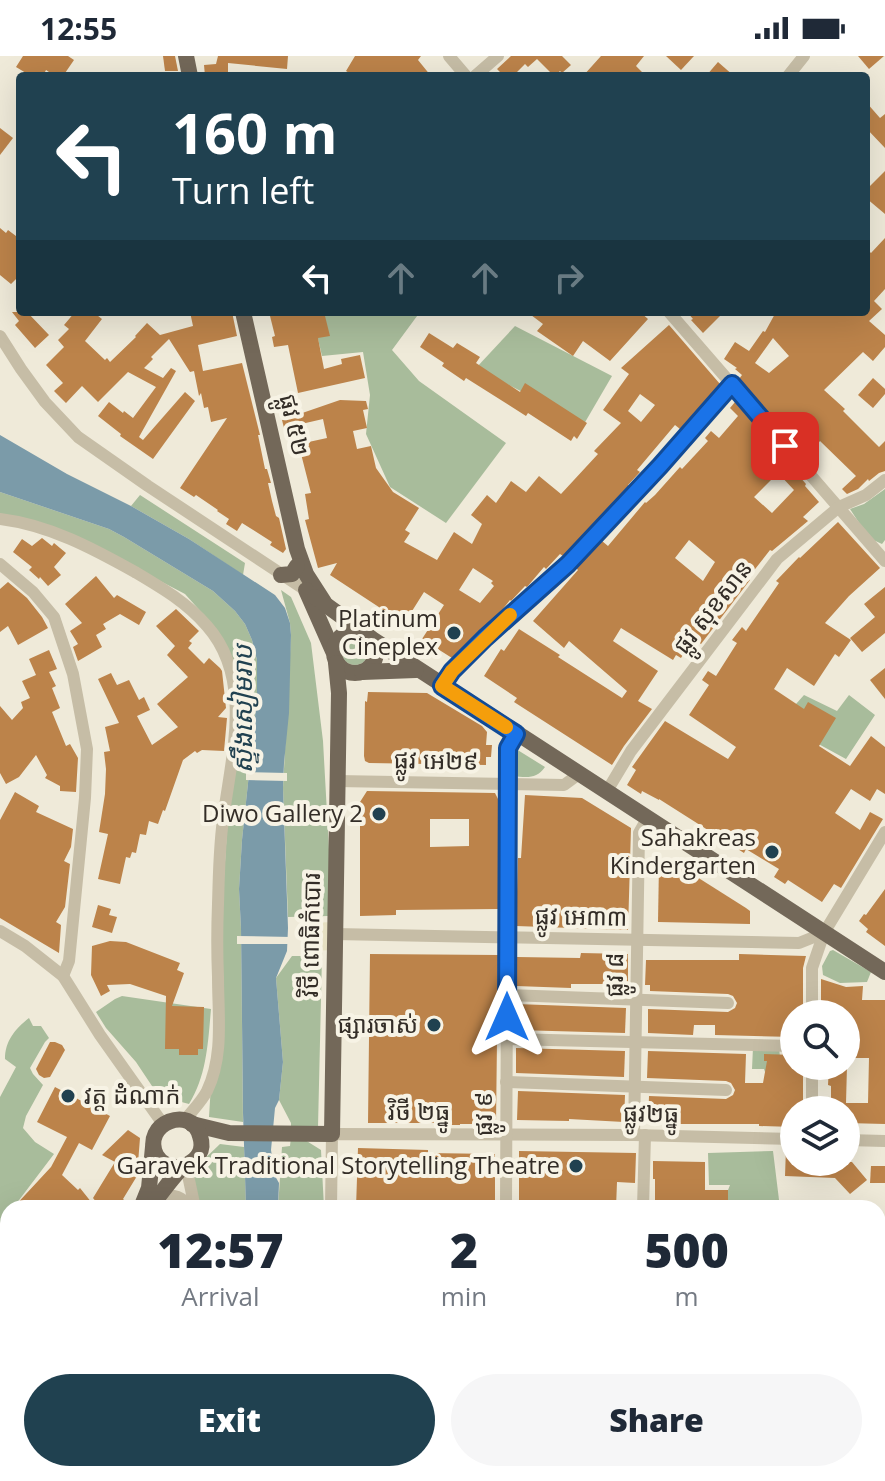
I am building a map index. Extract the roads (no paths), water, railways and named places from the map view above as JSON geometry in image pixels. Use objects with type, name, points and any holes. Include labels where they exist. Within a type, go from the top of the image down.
[{"type":"main road","name":"ផ្លូវ ៥២","points":[[244,316],[297,557],[307,591],[335,657]]},
{"type":"main road","name":"ផ្លូវ ៥២","points":[[297,557],[324,602]]},
{"type":"main road","points":[[281,575],[292,574],[297,557]]},
{"type":"main road","points":[[307,591],[442,686],[885,972]]},
{"type":"main road","points":[[339,693],[344,686],[360,672],[374,662],[376,654],[376,647],[367,635],[349,631],[335,644],[335,657],[346,671],[360,672],[418,670]]},
{"type":"main road","name":"វិថី ពោធិកំបោរ","points":[[332,1134],[339,693],[335,657]]},
{"type":"main road","points":[[144,1200],[158,1130],[174,1119],[234,1134],[332,1134]]},
{"type":"main road","points":[[156,1200],[184,1167],[198,1156],[201,1149],[198,1131],[189,1122]]},
{"type":"main road","points":[[201,1149],[234,1134]]},
{"type":"main road","points":[[153,1145],[160,1160],[171,1167],[184,1167]]},
{"type":"street","points":[[449,56],[463,72]]},
{"type":"street","points":[[480,72],[498,56]]},
{"type":"street","points":[[791,72],[804,56]]},
{"type":"street","points":[[672,316],[885,561]]},
{"type":"street","points":[[0,336],[45,402],[78,437],[307,591]]},
{"type":"street","points":[[442,686],[452,671],[485,638],[578,554],[732,384]]},
{"type":"street","name":"ផ្លូវ សុខសាន","points":[[607,791],[631,751],[777,559],[839,507],[866,495],[885,480]]},
{"type":"street","points":[[0,519],[28,523],[56,533],[108,557],[178,597],[209,628],[228,660],[237,714],[223,817],[220,869],[217,950],[219,1045],[215,1070],[189,1122]]},
{"type":"street","points":[[0,564],[33,592],[54,617],[73,674],[87,749],[69,961],[63,976]]},
{"type":"street","name":"ផ្លូវ ៩","points":[[506,1200],[508,748],[516,734]]},
{"type":"street","name":"ផ្លូវ អេ២៩","points":[[337,781],[564,785],[579,774]]},
{"type":"street","name":"ផ្លូវ ៨","points":[[643,1200],[635,1086],[636,1001],[639,833],[648,817]]},
{"type":"street","points":[[812,1000],[812,968],[824,933],[885,832]]},
{"type":"street","points":[[0,931],[63,976],[163,1124]]},
{"type":"street","name":"ផ្លូវ អេ៣៣","points":[[335,934],[799,943],[824,933]]},
{"type":"street","points":[[507,995],[728,1003]]},
{"type":"street","points":[[507,1039],[780,1046]]},
{"type":"street","points":[[506,1082],[726,1090]]},
{"type":"street","name":"វិថី ២ធ្នូ","points":[[332,1134],[507,1134]]},
{"type":"street","name":"វិថី ពោធិកំបោរ","points":[[331,1200],[332,1134]]},
{"type":"street","name":"ផ្លូវ២ធ្នូ","points":[[507,1134],[780,1139]]},
{"type":"street","points":[[860,1140],[885,1141]]},
{"type":"street","points":[[184,1167],[192,1200]]},
{"type":"street","points":[[158,1200],[169,1195],[185,1200]]},
{"type":"water","name":"ស្ទឹងសៀមរាប","points":[[0,435],[189,539],[275,595],[285,608],[291,635],[283,788],[288,928],[287,951],[276,978],[283,1062],[271,1150],[279,1183],[278,1200],[246,1200],[239,889],[257,698],[257,660],[252,640],[235,611],[213,591],[124,537],[109,529],[0,492]]},
{"type":"place","name":"Platinum Cineplex","points":[[454,633]]},
{"type":"place","name":"Diwo Gallery 2","points":[[379,814]]},
{"type":"place","name":"Sahakreas Kindergarten","points":[[772,852]]},
{"type":"place","name":"ផ្សារចាស់","points":[[434,1025]]},
{"type":"place","name":"វត្ត ដំំណាក់","points":[[68,1096]]},
{"type":"place","name":"Garavek Traditional Storytelling Theatre","points":[[576,1166]]}]
